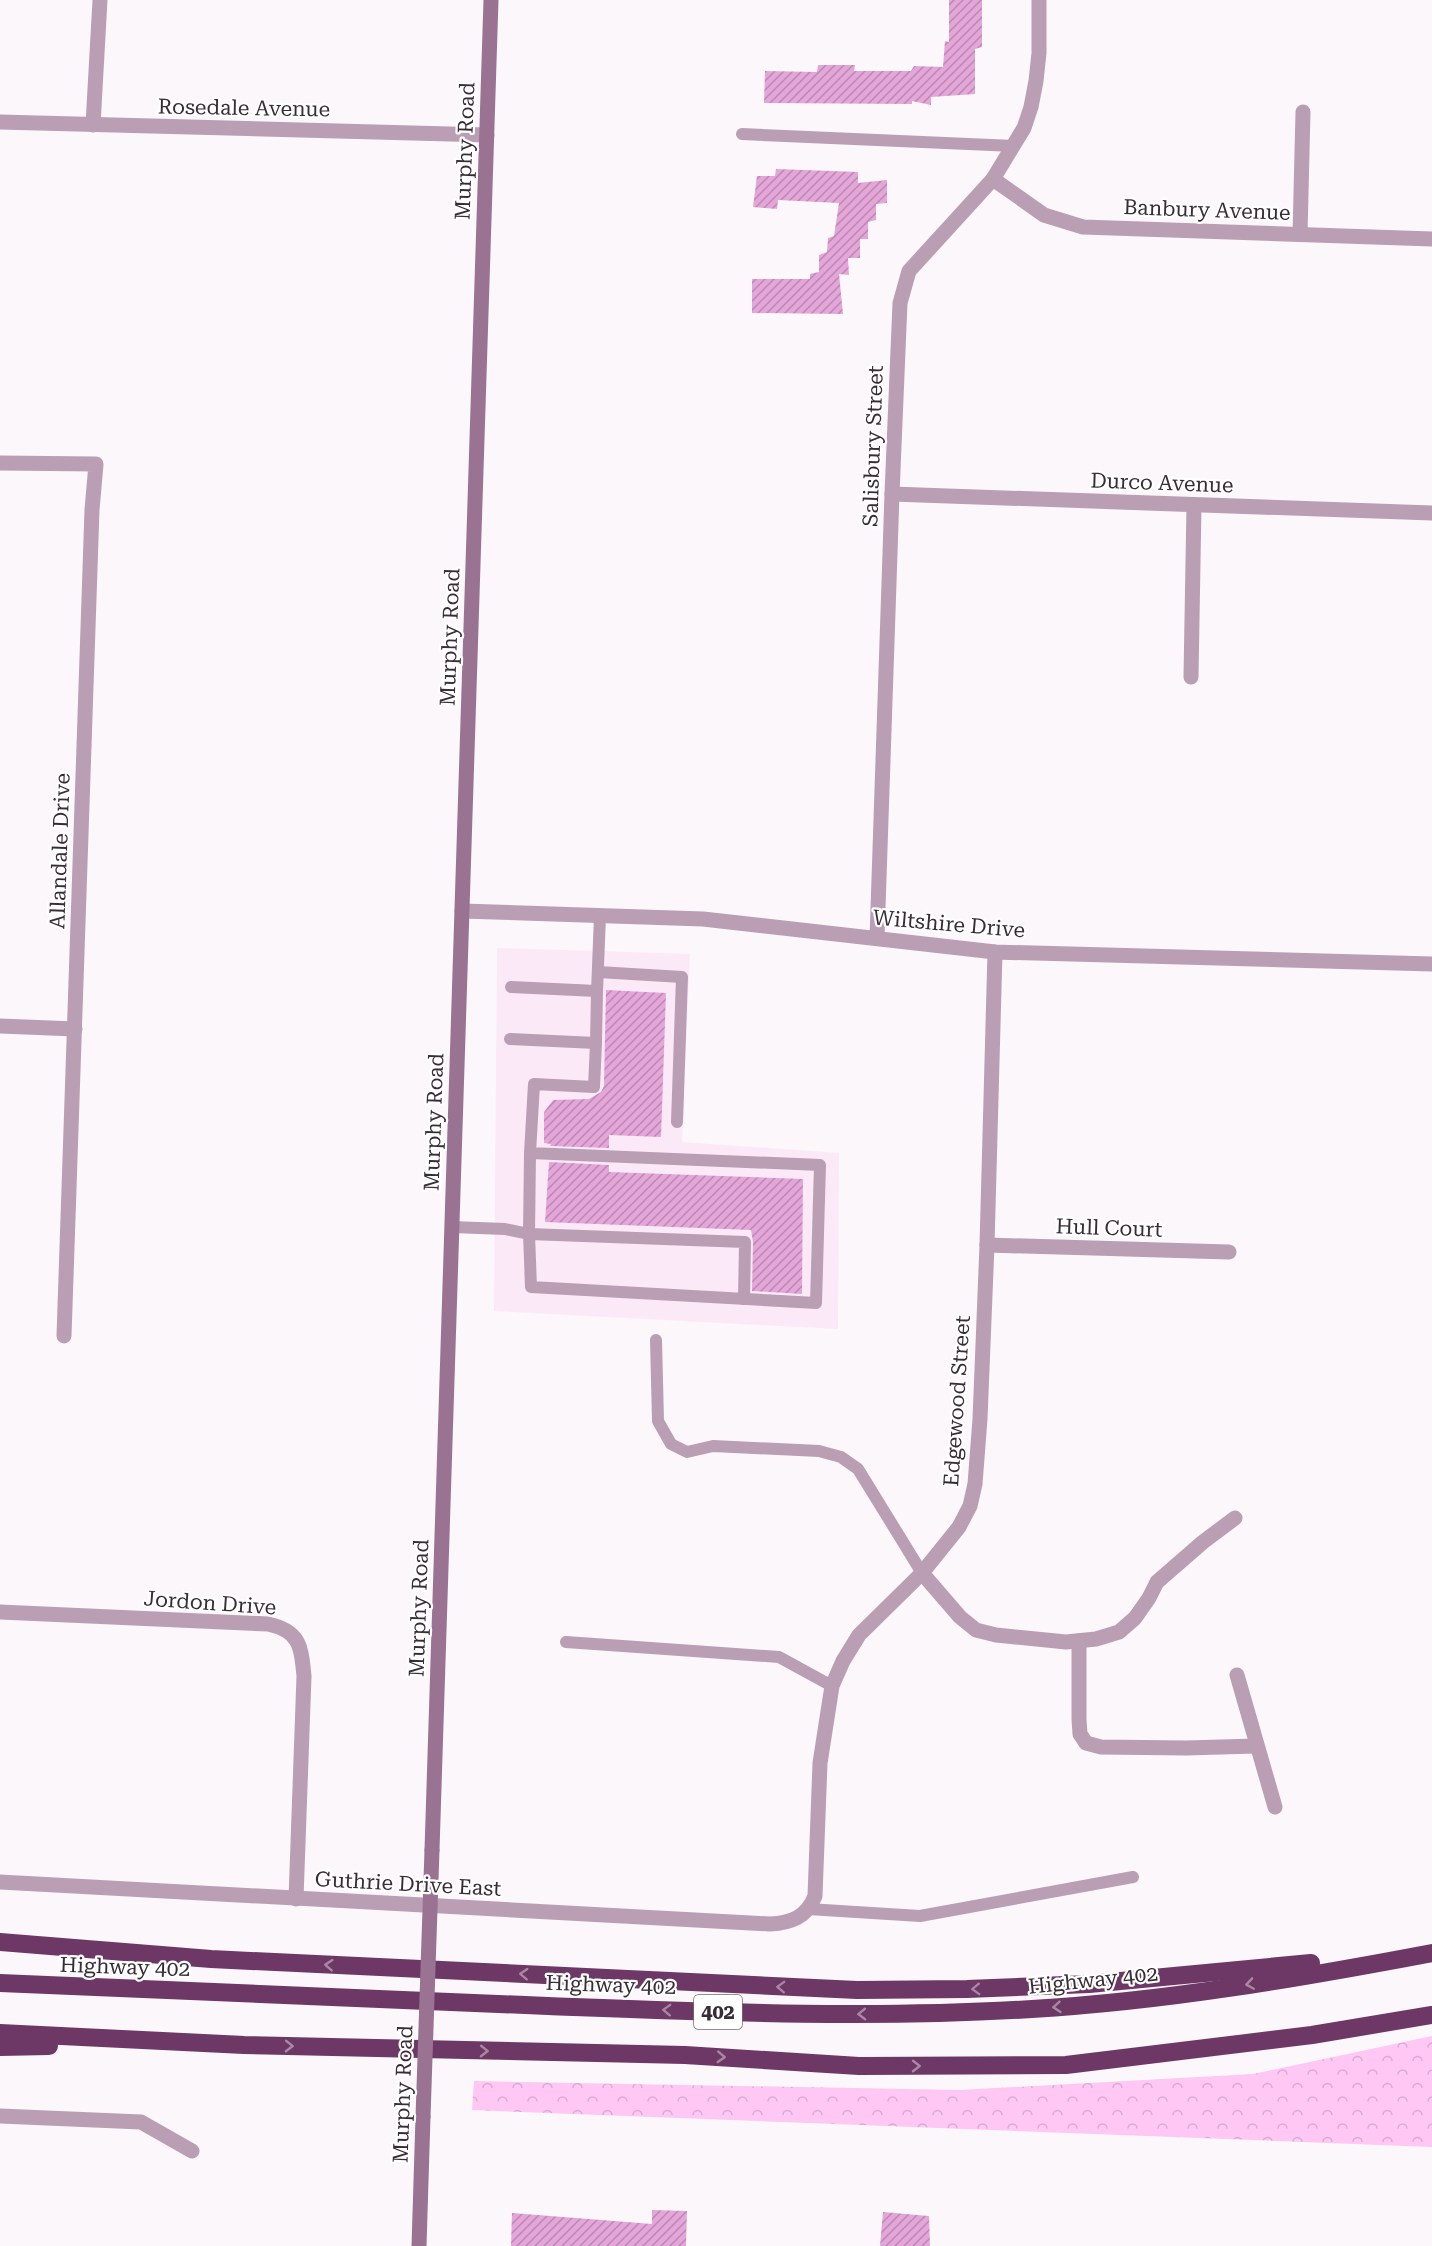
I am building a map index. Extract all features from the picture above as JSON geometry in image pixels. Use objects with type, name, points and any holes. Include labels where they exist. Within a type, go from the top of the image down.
[{"type":"highway","points":[[0,1942],[211,1959],[857,1990],[967,1989],[1089,1984],[1432,1951]]},
{"type":"highway","name":"Highway 402","points":[[0,1983],[802,2014],[936,2013],[1033,2009],[1125,2001],[1233,1987],[1432,1951]]},
{"type":"highway","name":"402","points":[[0,2033],[244,2045],[686,2055],[859,2066],[1066,2066],[1312,2035],[1432,2015]]},
{"type":"highway","points":[[0,2047],[244,2045]]},
{"type":"street","points":[[93,125],[100,0]]},
{"type":"street","name":"Murphy Road","points":[[419,2246],[491,0]]},
{"type":"street","name":"Salisbury Street","points":[[877,938],[891,494],[900,303],[909,271],[993,179],[1014,146],[1031,107],[1036,81],[1039,53],[1039,0]]},
{"type":"street","points":[[1300,234],[1303,112]]},
{"type":"street","name":"Rosedale Avenue","points":[[0,122],[487,135]]},
{"type":"street","name":"Banbury Avenue","points":[[993,179],[1044,215],[1083,227],[1432,239]]},
{"type":"street","name":"Allandale Drive","points":[[0,463],[96,465],[92,510],[64,1336]]},
{"type":"street","name":"Durco Avenue","points":[[891,494],[1432,513]]},
{"type":"street","points":[[1191,677],[1194,505]]},
{"type":"street","name":"Wiltshire Drive","points":[[462,911],[703,919],[995,952],[1432,964]]},
{"type":"street","name":"Edgewood Street","points":[[808,1909],[815,1896],[819,1763],[832,1686],[843,1661],[859,1635],[922,1573],[959,1527],[970,1506],[975,1484],[987,1245],[995,952]]},
{"type":"street","points":[[0,1026],[75,1029]]},
{"type":"street","name":"Hull Court","points":[[987,1245],[1229,1252]]},
{"type":"street","points":[[922,1573],[960,1617],[976,1630],[996,1635],[1066,1642],[1096,1639],[1119,1632],[1136,1618],[1156,1582],[1235,1518]]},
{"type":"street","name":"Jordon Drive","points":[[0,1612],[268,1624],[283,1627],[293,1633],[298,1643],[304,1676],[296,1899]]},
{"type":"street","points":[[1079,1641],[1079,1727],[1080,1734],[1086,1743],[1101,1747],[1144,1748],[1256,1746]]},
{"type":"street","points":[[1237,1675],[1275,1807]]},
{"type":"street","name":"Guthrie Drive East","points":[[0,1882],[770,1924],[787,1923],[798,1918],[808,1909]]},
{"type":"street","points":[[0,2116],[141,2122],[192,2151]]},
{"type":"lane","points":[[742,134],[1014,146]]},
{"type":"lane","points":[[530,1153],[819,1165],[816,1303],[531,1287],[530,1153],[534,1084],[594,1087],[600,916]]},
{"type":"lane","points":[[598,972],[682,977],[677,1122]]},
{"type":"lane","points":[[511,987],[597,991]]},
{"type":"lane","points":[[510,1039],[596,1042]]},
{"type":"lane","points":[[452,1227],[505,1229],[529,1234],[745,1242],[744,1299]]},
{"type":"lane","points":[[656,1340],[658,1421],[671,1444],[687,1452],[713,1446],[819,1451],[841,1457],[858,1469],[922,1573]]},
{"type":"lane","points":[[566,1642],[779,1657],[832,1686]]},
{"type":"lane","points":[[808,1909],[920,1916],[1133,1877]]},
{"type":"shaded area","points":[[497,948],[690,954],[682,1142],[839,1153],[838,1329],[494,1311]]},
{"type":"green space","points":[[1432,2036],[1432,2147],[472,2110],[474,2081],[959,2090],[1253,2074]]},
{"type":"building","points":[[949,0],[982,0],[982,47],[975,49],[975,94],[931,97],[931,105],[912,101],[912,104],[764,103],[765,71],[817,72],[818,65],[855,65],[854,71],[911,71],[914,66],[943,67],[945,41],[949,42]]},
{"type":"building","points":[[776,169],[858,172],[858,183],[887,180],[887,203],[876,204],[876,220],[868,222],[868,239],[860,239],[860,258],[848,258],[849,275],[839,274],[843,314],[752,313],[752,279],[810,279],[810,274],[819,272],[819,255],[827,252],[828,238],[834,236],[839,203],[778,200],[777,209],[753,207],[757,176],[775,176]]},
{"type":"building","points":[[606,990],[666,993],[661,1137],[609,1135],[609,1148],[550,1146],[551,1144],[544,1143],[544,1112],[553,1100],[589,1099],[601,1092],[604,1086]]},
{"type":"building","points":[[549,1162],[609,1165],[609,1172],[803,1179],[802,1294],[752,1291],[753,1242],[751,1230],[545,1222]]},
{"type":"building","points":[[652,2210],[687,2211],[686,2246],[511,2246],[512,2213],[652,2224]]},
{"type":"building","points":[[883,2212],[929,2216],[930,2246],[880,2246]]}]
